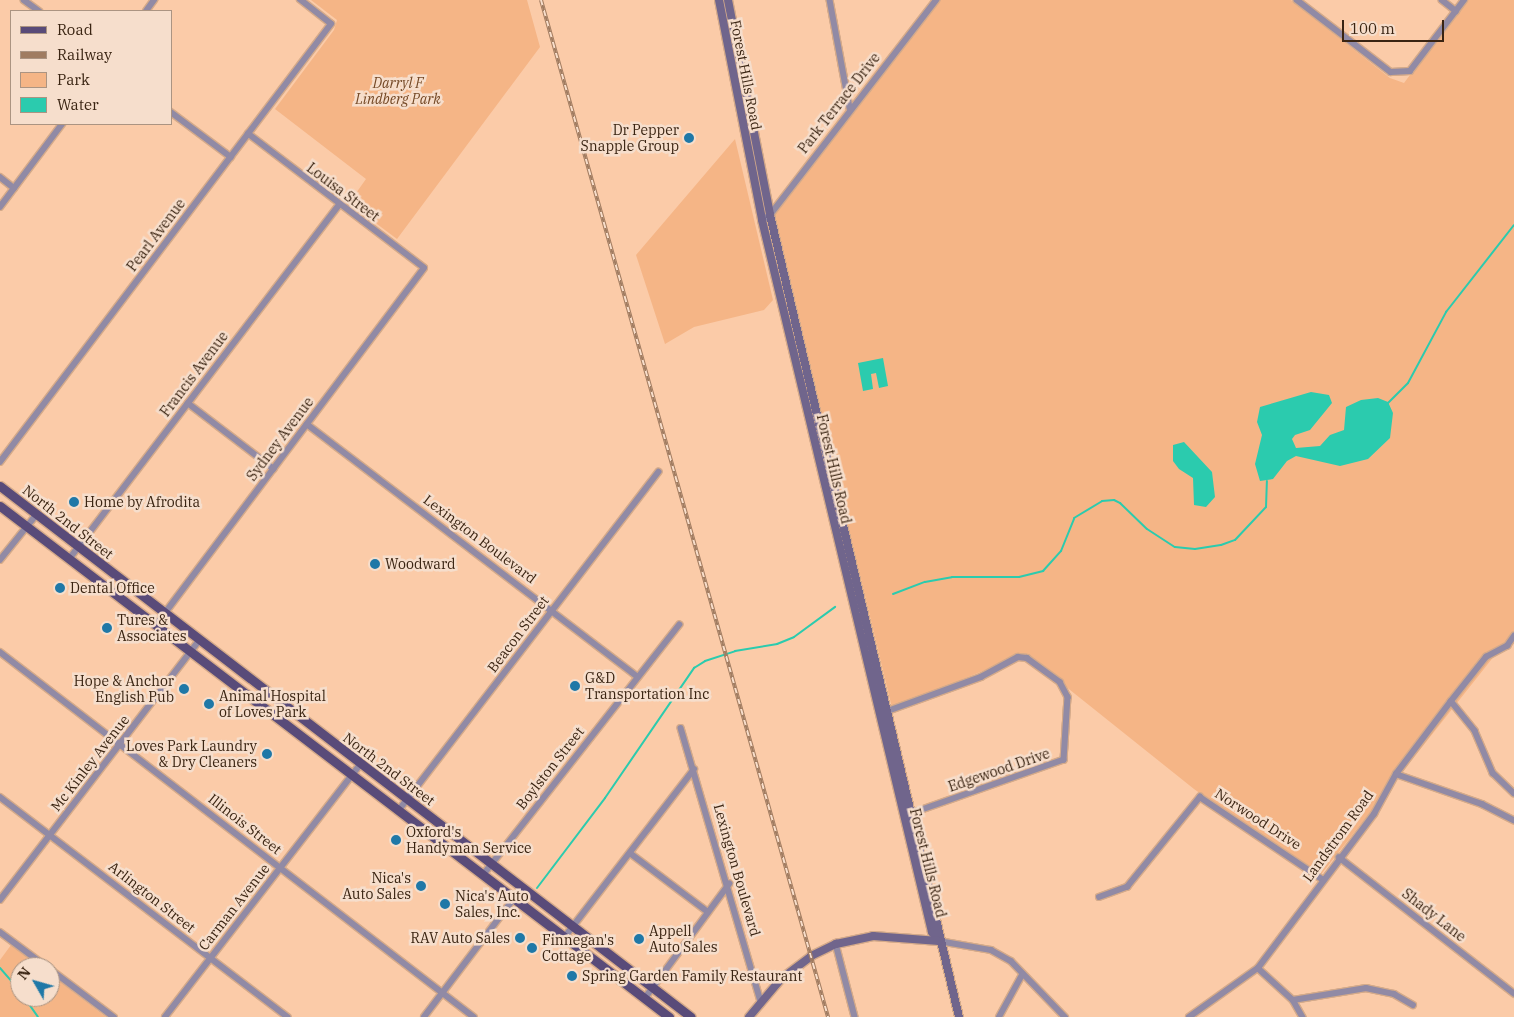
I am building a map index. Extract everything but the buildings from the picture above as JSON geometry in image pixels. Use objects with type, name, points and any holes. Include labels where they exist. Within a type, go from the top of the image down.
[{"type":"main road","name":"North 2nd Street","points":[[0,486],[199,642],[691,1017]]},
{"type":"main road","name":"North 2nd Street","points":[[0,506],[669,1017]]},
{"type":"street","points":[[24,0],[38,10]]},
{"type":"street","name":"Pearl Avenue","points":[[0,462],[331,24],[300,0]]},
{"type":"street","name":"Forest Hills Road","points":[[719,0],[762,220],[903,816],[932,932],[939,941]]},
{"type":"street","name":"Forest Hills Road","points":[[728,0],[770,215],[940,925],[939,941],[959,1017]]},
{"type":"street","points":[[830,0],[850,108]]},
{"type":"street","name":"Park Terrace Drive","points":[[762,220],[770,215],[850,108],[936,0]]},
{"type":"street","points":[[1297,0],[1391,72],[1410,71],[1464,0]]},
{"type":"street","points":[[1442,0],[1456,11]]},
{"type":"street","points":[[737,93],[746,89]]},
{"type":"street","points":[[172,113],[231,157]]},
{"type":"street","points":[[0,207],[61,125]]},
{"type":"street","name":"Louisa Street","points":[[248,134],[424,268]]},
{"type":"street","points":[[0,177],[14,188]]},
{"type":"street","name":"Francis Avenue","points":[[70,558],[339,205]]},
{"type":"street","name":"Sydney Avenue","points":[[156,625],[424,268]]},
{"type":"street","points":[[795,358],[804,355]]},
{"type":"street","points":[[188,403],[274,469]]},
{"type":"street","points":[[807,406],[816,404]]},
{"type":"street","name":"Lexington Boulevard","points":[[307,424],[637,676]]},
{"type":"street","name":"Beacon Street","points":[[399,810],[658,472]]},
{"type":"street","points":[[0,560],[36,514]]},
{"type":"street","name":"Boylston Street","points":[[483,875],[637,676],[679,625]]},
{"type":"street","name":"Landstrom Road","points":[[1191,1017],[1258,968],[1322,879],[1374,814],[1396,774],[1451,701],[1486,657],[1507,646],[1514,636]]},
{"type":"street","name":"Mc Kinley Avenue","points":[[0,900],[199,642]]},
{"type":"street","name":"Illinois Street","points":[[0,652],[474,1017]]},
{"type":"street","name":"Edgewood Drive","points":[[879,714],[981,677],[1018,657],[1027,658],[1060,682],[1068,697],[1064,760],[903,816]]},
{"type":"street","points":[[1451,701],[1476,731],[1493,773],[1514,793]]},
{"type":"street","name":"Lexington Boulevard","points":[[681,728],[729,884],[761,1002]]},
{"type":"street","name":"Carman Avenue","points":[[165,1017],[360,765]]},
{"type":"street","points":[[564,938],[694,769]]},
{"type":"street","points":[[1396,774],[1482,804],[1514,820]]},
{"type":"street","name":"Arlington Street","points":[[0,797],[288,1017]]},
{"type":"street","name":"Norwood Drive","points":[[1099,897],[1127,887],[1200,797],[1322,879]]},
{"type":"street","points":[[630,853],[707,911]]},
{"type":"street","name":"Shady Lane","points":[[1339,857],[1514,993]]},
{"type":"street","points":[[645,998],[707,911],[729,884]]},
{"type":"street","points":[[424,1017],[522,888]]},
{"type":"street","points":[[0,932],[33,957]]},
{"type":"street","points":[[749,1017],[761,1002],[802,961],[836,944],[873,936],[939,941],[991,950],[1011,961],[1022,975],[1065,1017]]},
{"type":"street","points":[[836,944],[855,1017]]},
{"type":"street","points":[[1258,968],[1293,1000],[1303,1017]]},
{"type":"street","points":[[999,1017],[1022,975]]},
{"type":"street","points":[[60,977],[114,1017]]},
{"type":"street","name":"Forest Hills Road","points":[[949,978],[954,1017]]},
{"type":"street","points":[[1293,1000],[1366,988],[1394,994],[1413,1005]]},
{"type":"green space","name":"Darryl F Lindberg Park","points":[[311,0],[527,0],[540,47],[397,239],[349,203],[366,179],[275,109],[334,30],[337,20]]},
{"type":"green space","points":[[937,0],[1291,0],[1390,78],[1404,83],[1466,0],[1514,0],[1514,631],[1319,877],[1194,789],[1025,654],[892,708],[773,213]]},
{"type":"green space","points":[[735,139],[773,300],[764,310],[694,327],[665,344],[636,255]]},
{"type":"green space","points":[[11,945],[27,957],[10,957],[10,1007],[60,1007],[60,982],[106,1017],[0,1017],[0,960]]},
{"type":"water","points":[[883,358],[888,386],[879,388],[876,373],[871,374],[873,389],[863,391],[858,363]]},
{"type":"water","points":[[1311,392],[1329,395],[1332,403],[1310,430],[1295,435],[1292,439],[1296,448],[1320,446],[1330,435],[1344,430],[1346,407],[1361,400],[1378,398],[1388,402],[1393,413],[1390,438],[1368,459],[1340,466],[1296,456],[1287,461],[1273,479],[1260,481],[1255,464],[1262,435],[1257,422],[1260,407]]},
{"type":"water","points":[[1184,442],[1212,472],[1215,497],[1206,507],[1194,505],[1193,478],[1179,469],[1173,461],[1173,445]]},
{"type":"waterway","points":[[1388,403],[1408,383],[1446,312],[1514,225]]},
{"type":"waterway","points":[[893,594],[925,582],[952,577],[1019,577],[1043,571],[1061,551],[1074,518],[1102,501],[1114,500],[1120,503],[1147,529],[1175,547],[1195,549],[1221,545],[1235,540],[1266,507],[1267,481]]},
{"type":"waterway","points":[[537,888],[605,798],[694,668],[705,661],[735,651],[777,644],[794,637],[835,607]]},
{"type":"waterway","points":[[0,968],[10,980]]},
{"type":"waterway","points":[[31,1007],[38,1017]]},
{"type":"railway","points":[[541,0],[828,1017]]},
{"type":"place","name":"Dr Pepper Snapple Group","points":[[689,138]]},
{"type":"place","name":"Home by Afrodita","points":[[74,502]]},
{"type":"place","name":"Woodward","points":[[375,564]]},
{"type":"place","name":"Dental Office","points":[[60,588]]},
{"type":"place","name":"Tures & Associates","points":[[107,628]]},
{"type":"place","name":"G&D Transportation Inc","points":[[575,686]]},
{"type":"place","name":"Hope & Anchor English Pub","points":[[184,689]]},
{"type":"place","name":"Animal Hospital of Loves Park","points":[[209,704]]},
{"type":"place","name":"Loves Park Laundry & Dry Cleaners","points":[[267,754]]},
{"type":"place","name":"Oxford's Handyman Service","points":[[396,840]]},
{"type":"place","name":"Nica's Auto Sales","points":[[421,886]]},
{"type":"place","name":"Nica's Auto Sales, Inc.","points":[[445,904]]},
{"type":"place","name":"RAV Auto Sales","points":[[520,938]]},
{"type":"place","name":"Appell Auto Sales","points":[[639,939]]},
{"type":"place","name":"Finnegan's Cottage","points":[[532,948]]},
{"type":"place","name":"Spring Garden Family Restaurant","points":[[572,976]]}]
